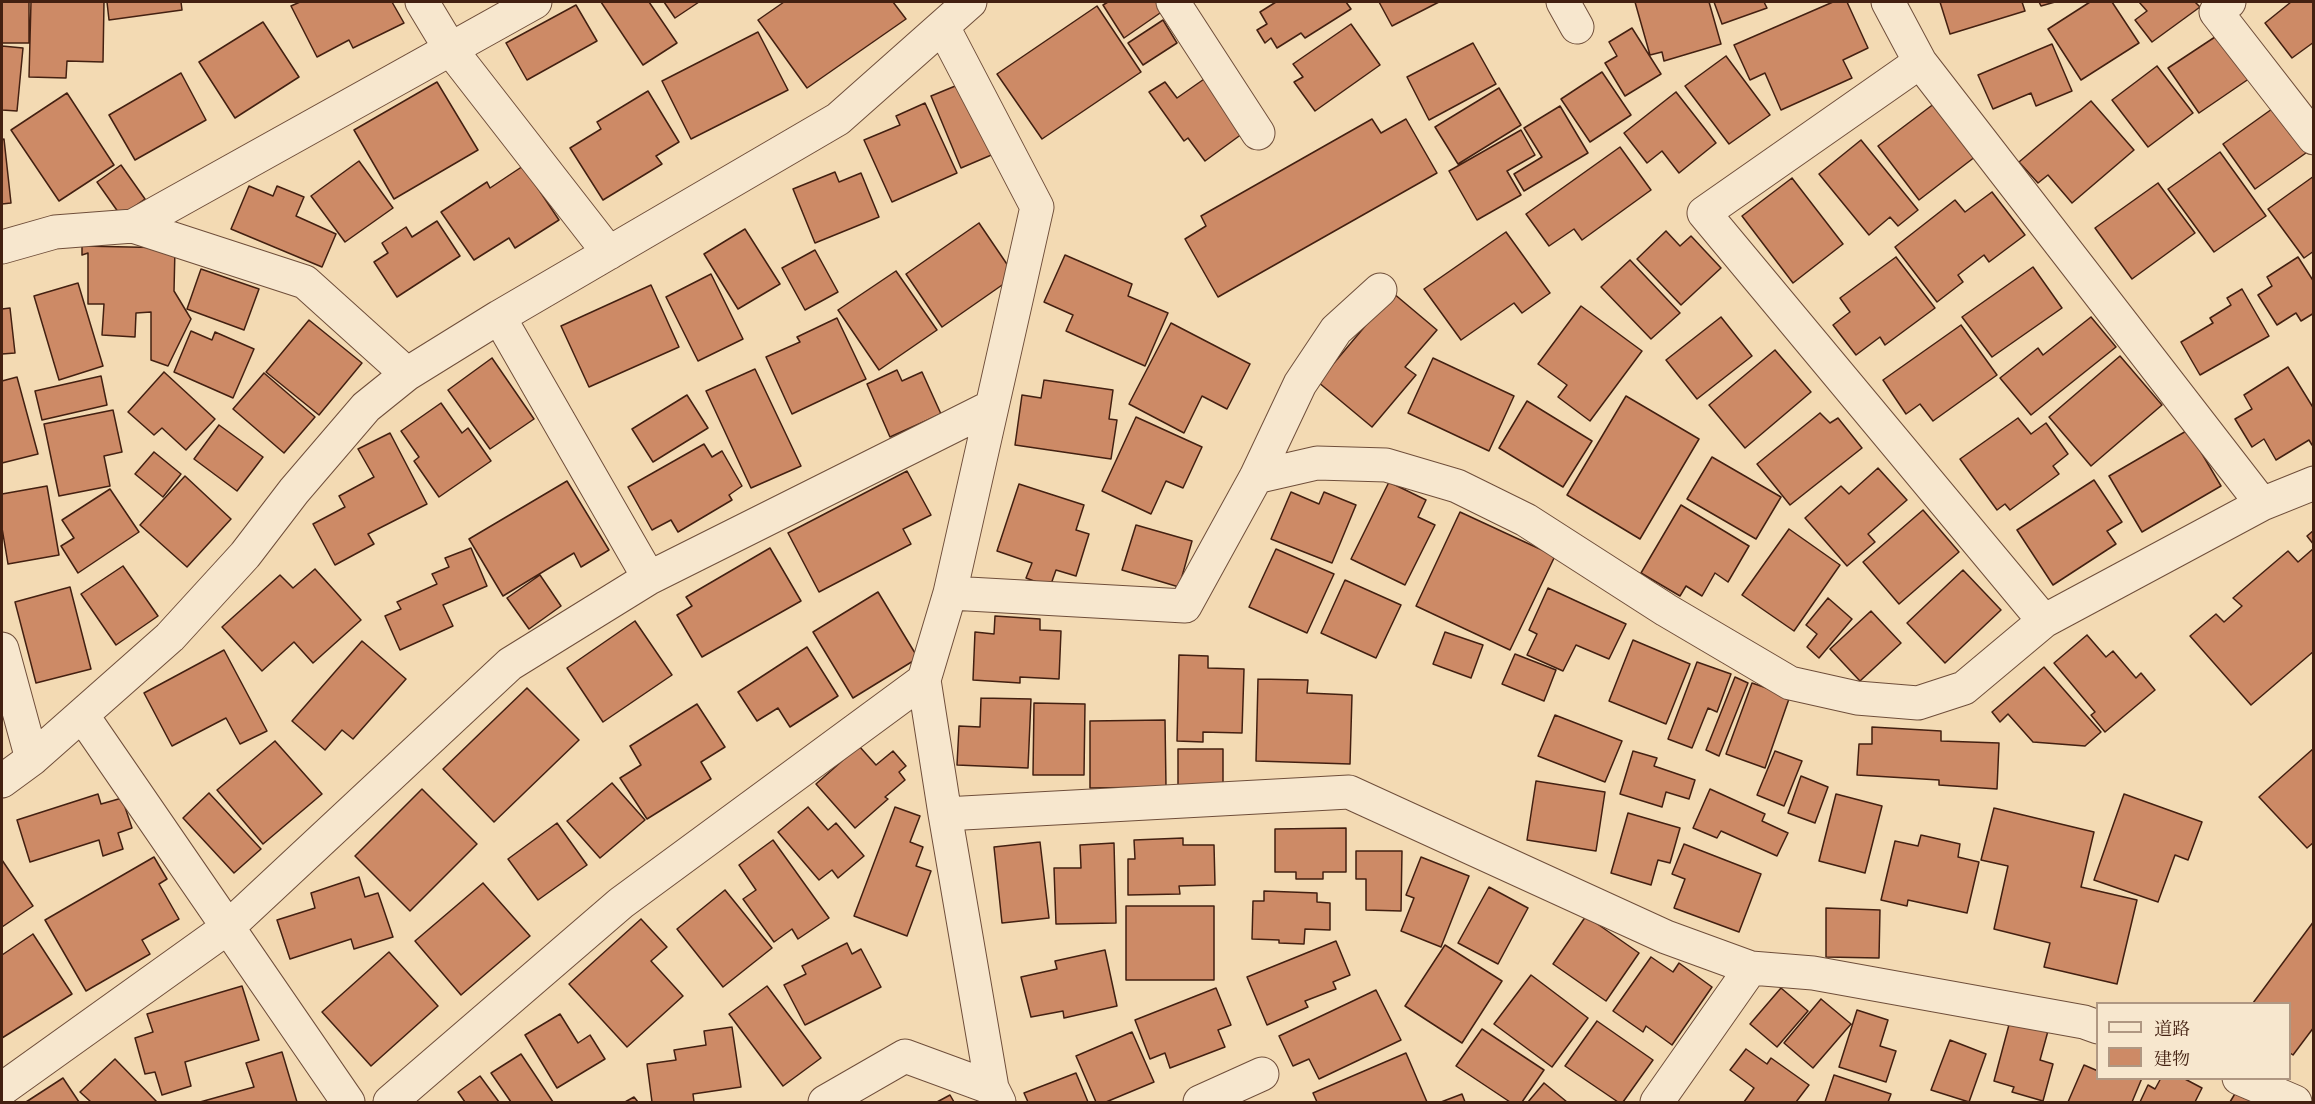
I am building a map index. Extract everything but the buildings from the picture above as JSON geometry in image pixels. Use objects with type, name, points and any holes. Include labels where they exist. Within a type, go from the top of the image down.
[{"type":"street","points":[[422,2],[451,50],[609,253]]},
{"type":"street","points":[[133,226],[535,2]]},
{"type":"street","points":[[2,781],[32,759],[170,637],[245,555],[294,491],[366,407],[407,374],[499,317],[838,119],[970,2]]},
{"type":"street","points":[[1173,2],[1258,133]]},
{"type":"street","points":[[1888,2],[1920,62],[2262,504]]},
{"type":"street","points":[[2229,2],[2216,12],[2313,138]]},
{"type":"street","points":[[943,27],[1037,207],[950,593],[924,680],[945,814],[996,1095]]},
{"type":"street","points":[[1920,62],[1704,213],[2044,621]]},
{"type":"street","points":[[2,247],[55,232],[133,226],[305,282],[407,374]]},
{"type":"street","points":[[950,593],[1185,606],[1256,477],[1300,384],[1336,330],[1380,290]]},
{"type":"street","points":[[499,317],[650,578]]},
{"type":"street","points":[[2,1089],[227,928],[510,664],[650,578],[991,407]]},
{"type":"street","points":[[1256,477],[1317,463],[1386,465],[1457,486],[1526,520],[1666,610],[1790,684],[1857,698],[1918,703],[1964,688],[2044,621],[2262,504],[2313,483]]},
{"type":"street","points":[[2,648],[32,759]]},
{"type":"street","points":[[390,1102],[621,903],[924,680]]},
{"type":"street","points":[[82,715],[348,1102]]},
{"type":"street","points":[[945,814],[1349,792],[1666,937],[1751,968],[1813,973],[2084,1022],[2096,1027]]},
{"type":"street","points":[[1657,1102],[1751,968]]},
{"type":"street","points":[[825,1102],[905,1056],[996,1095]]},
{"type":"street","points":[[1200,1102],[1262,1074]]},
{"type":"street","points":[[2244,1080],[2295,1102]]}]
